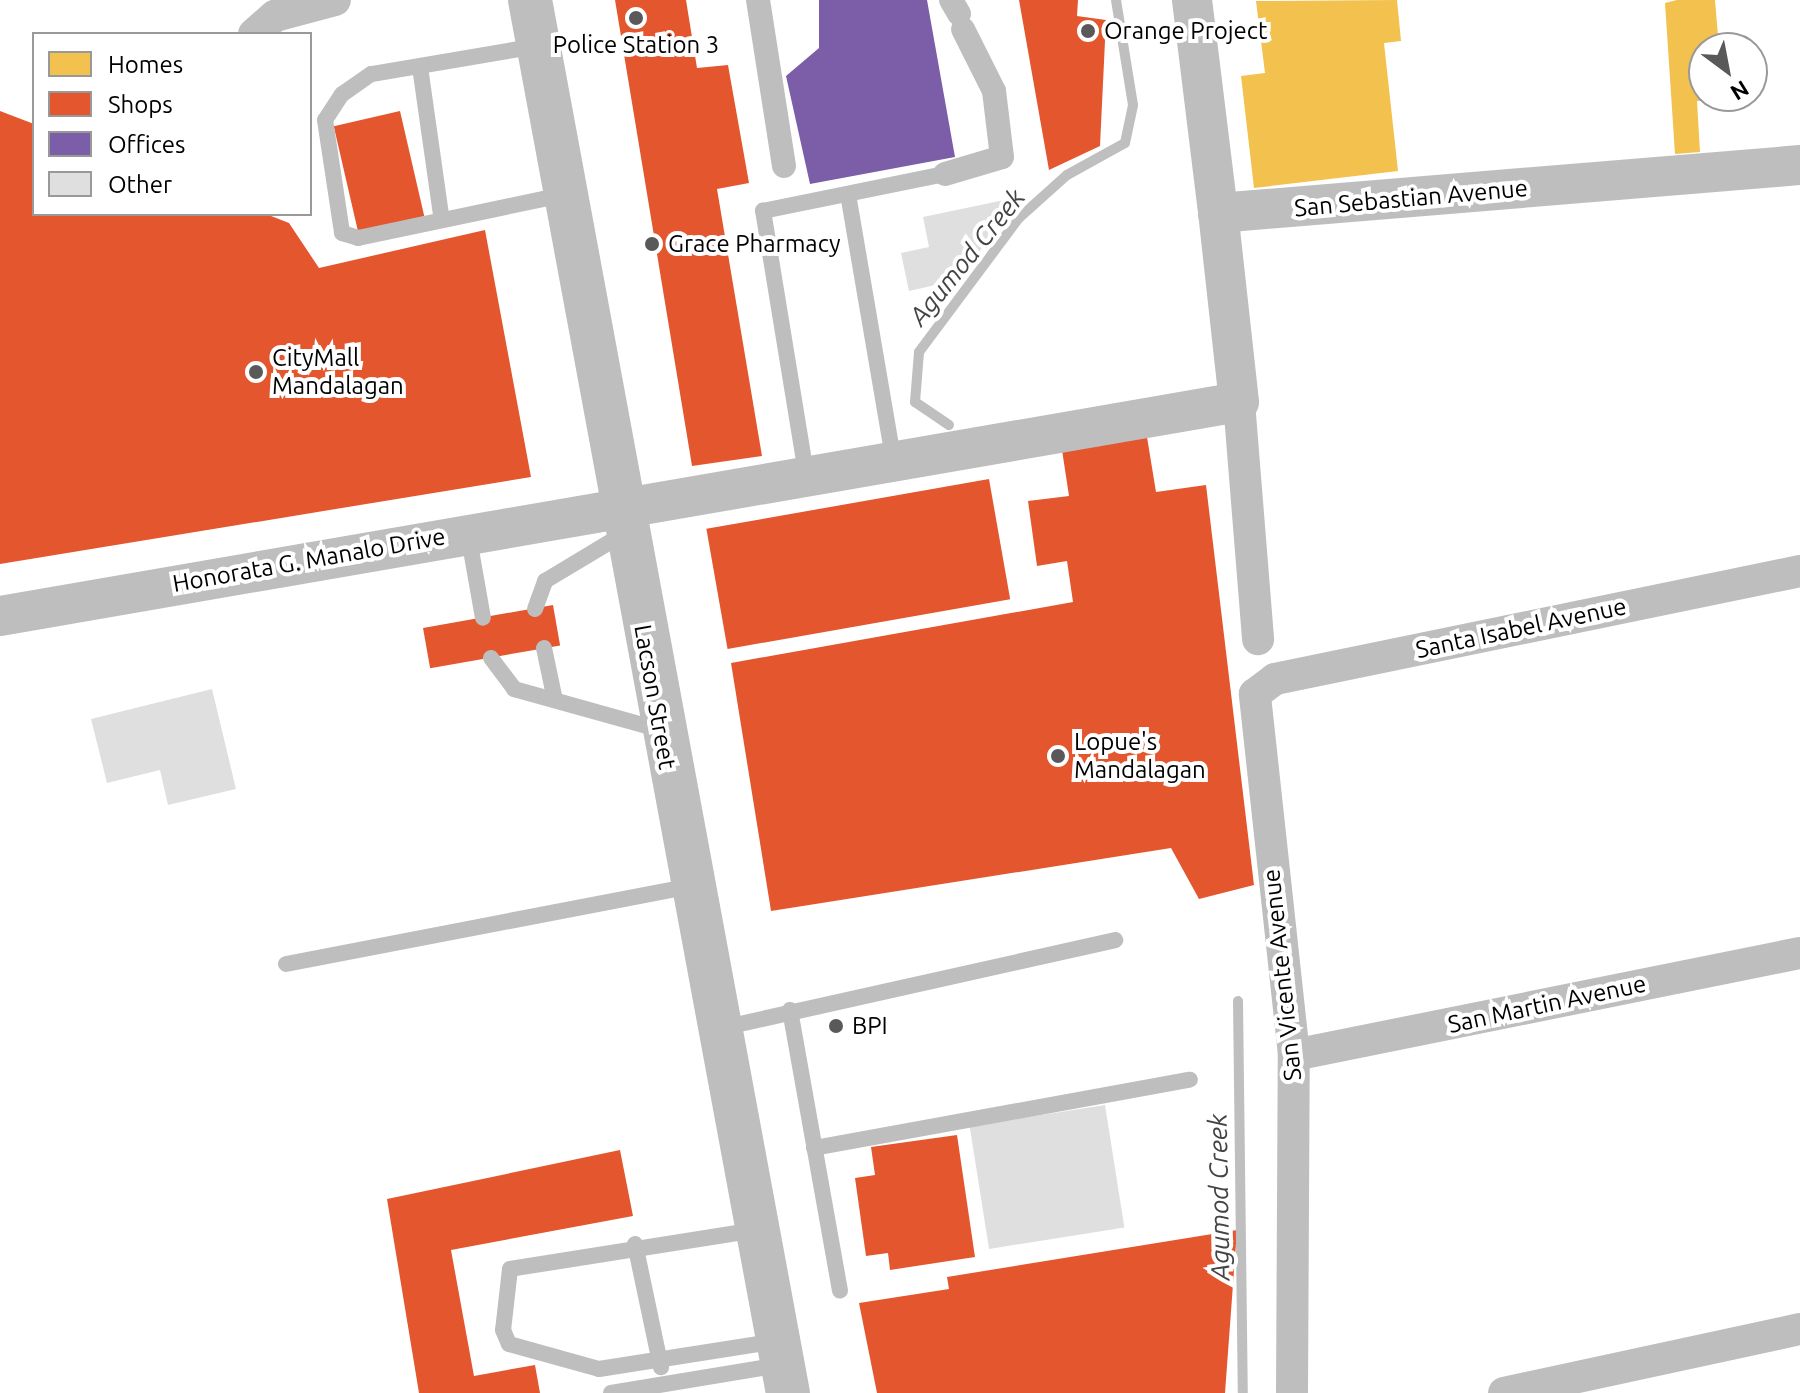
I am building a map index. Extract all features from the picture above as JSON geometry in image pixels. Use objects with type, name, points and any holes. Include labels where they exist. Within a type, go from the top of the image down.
[{"type":"main road","name":"Lacson Street","points":[[530,0],[562,195],[661,730],[783,1366]]},
{"type":"street","points":[[256,32],[275,16],[335,0]]},
{"type":"street","points":[[758,0],[784,166]]},
{"type":"street","points":[[1193,8],[1239,402],[1258,639]]},
{"type":"street","points":[[945,174],[1002,157],[994,91],[957,9]]},
{"type":"street","name":"San Sebastian Avenue","points":[[1218,213],[1800,165]]},
{"type":"street","name":"Honorata G. Manalo Drive","points":[[0,616],[468,531],[622,519],[806,473],[1239,402]]},
{"type":"street","name":"Santa Isabel Avenue","points":[[1252,702],[1275,679],[1800,571]]},
{"type":"street","name":"San Vicente Avenue","points":[[1252,702],[1294,1055],[1292,1393]]},
{"type":"street","name":"San Martin Avenue","points":[[1294,1055],[1800,953]]},
{"type":"street","points":[[1504,1393],[1800,1329]]},
{"type":"lane","points":[[539,45],[354,82],[325,120],[344,237],[441,215],[562,195]]},
{"type":"lane","points":[[420,67],[441,215]]},
{"type":"lane","points":[[806,473],[763,211],[945,174]]},
{"type":"lane","points":[[848,194],[893,458]]},
{"type":"lane","points":[[535,609],[545,581],[622,519]]},
{"type":"lane","points":[[468,531],[483,618]]},
{"type":"lane","points":[[544,648],[555,700]]},
{"type":"lane","points":[[491,658],[514,689],[661,730]]},
{"type":"lane","points":[[286,964],[690,886]]},
{"type":"lane","points":[[719,1029],[790,1010],[1115,940]]},
{"type":"lane","points":[[790,1010],[840,1291]]},
{"type":"lane","points":[[814,1148],[1190,1080]]},
{"type":"lane","points":[[757,1230],[635,1244],[510,1269],[503,1330],[509,1344],[582,1368],[659,1358],[783,1366]]},
{"type":"lane","points":[[635,1244],[664,1388]]},
{"type":"lane","points":[[611,1393],[664,1388],[783,1366]]},
{"type":"building: Homes","points":[[1397,0],[1401,41],[1384,43],[1398,171],[1254,188],[1241,76],[1265,73],[1256,1]]},
{"type":"building: Homes","points":[[1715,0],[1718,32],[1688,32],[1688,112],[1698,112],[1700,152],[1675,154],[1665,3]]},
{"type":"building: Shops","points":[[615,0],[686,0],[697,68],[728,65],[749,183],[717,189],[762,456],[692,466]]},
{"type":"building: Shops","points":[[1019,0],[1078,0],[1077,16],[1106,20],[1100,146],[1049,170]]},
{"type":"building: Shops","name":"CityMall Mandalagan","points":[[0,111],[32,123],[32,216],[271,216],[289,223],[319,268],[485,230],[531,477],[0,564]]},
{"type":"building: Shops","points":[[400,111],[424,216],[358,232],[334,126]]},
{"type":"building: Shops","name":"Lopue's Mandalagan","points":[[1147,437],[1156,492],[1206,485],[1254,885],[1199,899],[1171,848],[771,911],[731,663],[1073,602],[1067,561],[1037,566],[1028,501],[1069,496],[1062,450]]},
{"type":"building: Shops","points":[[989,479],[1010,599],[728,649],[706,529]]},
{"type":"building: Shops","points":[[553,605],[560,645],[430,668],[423,628]]},
{"type":"building: Shops","points":[[957,1135],[975,1257],[890,1270],[888,1253],[866,1256],[855,1178],[875,1175],[871,1147]]},
{"type":"building: Shops","points":[[620,1150],[633,1216],[451,1250],[474,1376],[535,1365],[540,1393],[419,1393],[387,1199]]},
{"type":"building: Shops","points":[[1237,1230],[1225,1393],[877,1393],[859,1303],[949,1289],[947,1277]]},
{"type":"building: Offices","points":[[819,0],[927,0],[955,157],[810,184],[786,76],[819,48]]},
{"type":"building: Other","points":[[1014,198],[962,279],[909,291],[901,253],[929,247],[923,217]]},
{"type":"building: Other","points":[[212,689],[236,789],[168,805],[160,770],[107,783],[91,719]]},
{"type":"building: Other","points":[[1105,1105],[1124,1227],[989,1249],[970,1126]]},
{"type":"waterway","name":"Agumod Creek","points":[[949,425],[915,402],[919,352],[1019,218],[1067,175],[1125,143],[1133,105],[1116,0]]},
{"type":"waterway","name":"Agumod Creek","points":[[1238,1001],[1243,1393]]},
{"type":"place","name":"Police Station 3","points":[[636,18]]},
{"type":"place","name":"Orange Project","points":[[1088,31]]},
{"type":"place","name":"Grace Pharmacy","points":[[652,244]]},
{"type":"place","name":"CityMall Mandalagan","points":[[256,372]]},
{"type":"place","name":"Lopue's Mandalagan","points":[[1058,756]]},
{"type":"place","name":"BPI","points":[[836,1026]]}]
